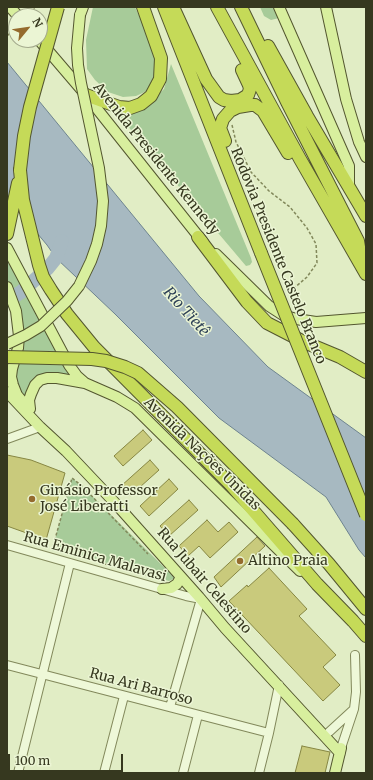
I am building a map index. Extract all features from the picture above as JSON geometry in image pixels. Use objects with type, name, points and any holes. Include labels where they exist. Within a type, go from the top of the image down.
[{"type":"highway","points":[[7,234],[20,170],[24,136],[30,107],[58,7]]},
{"type":"highway","points":[[86,95],[125,108],[130,108],[141,104],[151,96],[160,79],[161,58],[143,7]]},
{"type":"highway","name":"Rodovia Presidente Castelo Branco","points":[[164,7],[230,178],[366,515]]},
{"type":"highway","points":[[173,7],[206,79],[212,88],[219,97],[224,100],[240,100],[248,95],[250,85],[225,36],[224,21]]},
{"type":"highway","points":[[217,7],[300,159],[365,272]]},
{"type":"highway","points":[[241,7],[290,109],[358,241],[365,272]]},
{"type":"highway","points":[[247,7],[307,116],[366,216]]},
{"type":"highway","points":[[230,178],[232,160],[220,128],[223,119],[230,111],[245,105],[255,106],[263,111],[287,152],[300,159]]},
{"type":"highway","points":[[20,170],[23,200],[39,265],[44,277],[66,314],[77,328],[131,384],[231,485],[318,584]]},
{"type":"highway","points":[[198,237],[247,302],[267,323],[304,342],[340,357],[366,372]]},
{"type":"highway","points":[[7,357],[92,359],[106,361],[126,367],[138,373],[177,407],[293,524],[329,564],[366,610]]},
{"type":"highway","name":"Avenida Nações Unidas","points":[[318,584],[366,636]]},
{"type":"main road","points":[[279,7],[349,166],[349,188]]},
{"type":"main road","points":[[326,7],[346,99],[359,142],[366,157]]},
{"type":"main road","points":[[7,344],[41,326],[67,301],[79,286],[97,244],[101,226],[103,201],[99,168],[78,65],[77,48],[82,11]]},
{"type":"main road","name":"Avenida Presidente Kennedy","points":[[46,48],[86,95],[198,237],[264,301],[283,315],[296,319],[316,322],[366,318]]},
{"type":"main road","name":"Avenida Nações Unidas","points":[[7,248],[77,376],[85,383],[117,397],[135,408],[288,561],[318,584]]},
{"type":"main road","points":[[7,287],[16,311],[19,336],[18,348],[11,376],[13,385],[17,395],[39,420],[40,427]]},
{"type":"main road","points":[[7,352],[18,348]]},
{"type":"main road","points":[[30,409],[29,400],[31,394],[40,380],[57,378],[85,383]]},
{"type":"main road","points":[[7,392],[40,427]]},
{"type":"main road","name":"Rua Jubair Celestino","points":[[40,427],[97,483],[225,628],[341,749]]},
{"type":"main road","points":[[162,589],[171,588],[177,584],[181,577]]},
{"type":"main road","name":"Rua Jubair Celestino","points":[[279,685],[292,693],[329,732],[341,749]]},
{"type":"main road","points":[[335,773],[341,749]]},
{"type":"street","points":[[7,439],[40,427]]},
{"type":"street","name":"Rua Eminica Malavasi","points":[[7,545],[186,596],[200,598]]},
{"type":"street","points":[[18,773],[70,563]]},
{"type":"street","points":[[170,707],[200,598]]},
{"type":"street","points":[[341,749],[354,709],[356,692],[355,655]]},
{"type":"street","name":"Rua Ari Barroso","points":[[7,665],[269,733]]},
{"type":"street","points":[[259,773],[279,685]]},
{"type":"street","points":[[104,773],[124,696]]},
{"type":"street","points":[[329,732],[354,709]]},
{"type":"street","points":[[183,773],[198,715]]},
{"type":"path","points":[[230,111],[229,117],[236,142],[251,172],[269,191],[290,207],[307,228],[316,244],[316,263],[308,277],[293,289],[283,292]]},
{"type":"path","points":[[50,557],[72,478],[82,486],[150,556]]},
{"type":"path","points":[[103,564],[169,581]]},
{"type":"green space","points":[[93,7],[135,7],[155,50],[157,78],[149,90],[136,96],[123,97],[108,92],[95,80],[87,69],[86,40]]},
{"type":"green space","points":[[260,7],[282,7],[279,18],[271,20],[264,16]]},
{"type":"green space","points":[[171,64],[251,258],[252,262],[250,265],[246,266],[115,111],[147,105],[164,89]]},
{"type":"green space","points":[[7,248],[77,376],[47,378],[29,400],[13,385],[18,348],[7,288]]},
{"type":"green space","points":[[72,478],[82,486],[175,578],[169,581],[52,550]]},
{"type":"water","name":"Rio Tietê","points":[[7,62],[199,296],[268,367],[366,438],[366,558],[359,550],[326,497],[219,418],[115,314],[56,258],[7,197]]},
{"type":"building","points":[[143,430],[152,440],[123,466],[114,456]]},
{"type":"building","name":"Ginásio Professor José Liberatti","points":[[7,455],[31,460],[65,473],[46,540],[7,526]]},
{"type":"building","points":[[150,460],[159,470],[130,496],[121,486]]},
{"type":"building","points":[[169,479],[178,489],[149,516],[140,506]]},
{"type":"building","points":[[189,500],[198,510],[169,536],[160,526]]},
{"type":"building","points":[[207,520],[218,532],[229,522],[238,532],[210,558],[199,546],[188,556],[179,546]]},
{"type":"building","name":"Altino Praia","points":[[257,537],[265,546],[221,587],[214,577]]},
{"type":"building","points":[[269,568],[307,609],[299,616],[336,655],[323,667],[340,685],[323,701],[229,601],[247,585],[248,587]]},
{"type":"building","points":[[302,746],[330,752],[325,773],[295,773]]},
{"type":"waterway","points":[[7,301],[21,292],[48,268],[56,258],[62,241]]},
{"type":"place","name":"Ginásio Professor José Liberatti","points":[[32,499]]},
{"type":"place","name":"Altino Praia","points":[[240,561]]}]
